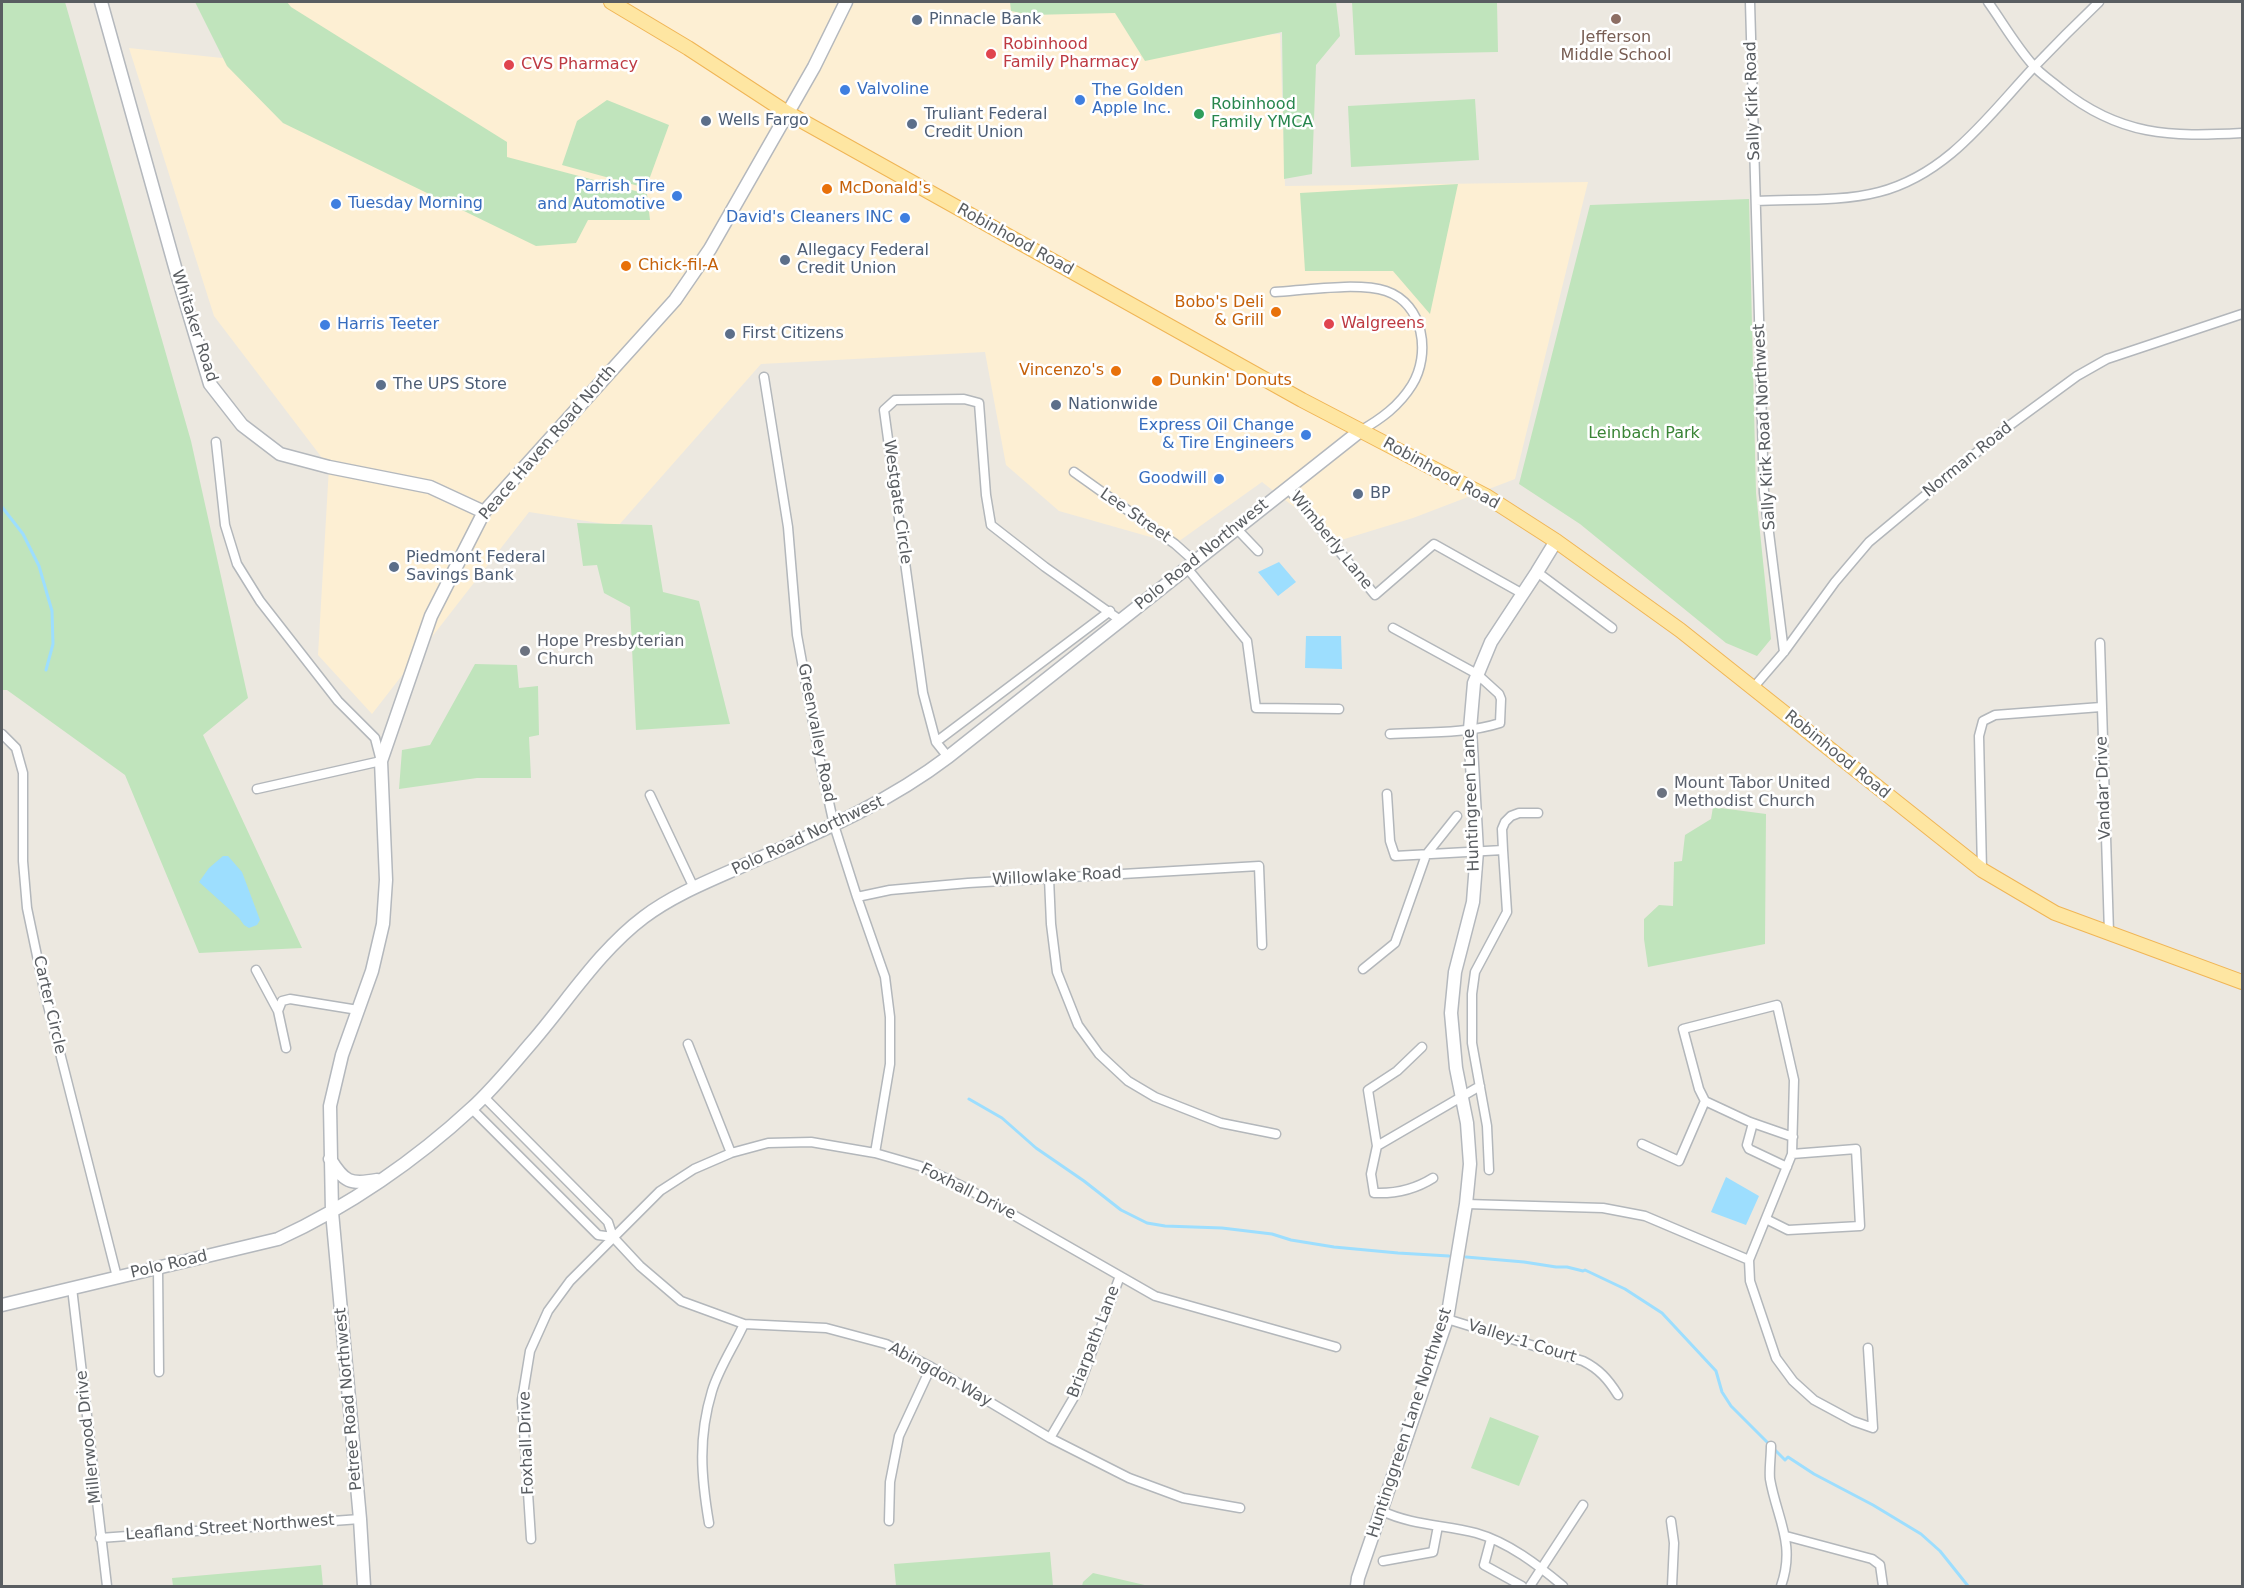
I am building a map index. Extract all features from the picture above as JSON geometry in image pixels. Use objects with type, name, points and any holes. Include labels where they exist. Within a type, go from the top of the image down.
[{"type":"main road","name":"Robinhood Road","points":[[611,2],[688,48],[786,112],[1360,431],[1486,496],[1556,541],[1680,630],[1982,870],[2055,913],[2242,982]]},
{"type":"street","name":"Whitaker Road","points":[[101,2],[210,384],[242,425],[280,454],[330,467],[430,487],[484,512]]},
{"type":"street","name":"Peace Haven Road North","points":[[332,1212],[329,1158],[330,1106],[342,1055],[372,971],[383,924],[386,880],[381,761],[431,616],[484,512],[675,300],[710,249],[813,67],[846,2]]},
{"type":"street","name":"Sally Kirk Road","points":[[1750,2],[1756,201]]},
{"type":"street","points":[[1988,2],[2034,67],[2080,104],[2113,121],[2148,132],[2188,136],[2242,133]]},
{"type":"street","points":[[1756,201],[1858,196],[1881,191],[1931,170],[1971,136],[2098,2]]},
{"type":"street","name":"Sally Kirk Road Northwest","points":[[1756,201],[1764,493],[1784,651]]},
{"type":"street","points":[[1275,292],[1375,288],[1404,301],[1413,313],[1422,336],[1417,376],[1393,408],[1360,431]]},
{"type":"street","name":"Norman Road","points":[[1753,688],[1869,542],[2006,428],[2076,376],[2106,359],[2242,314]]},
{"type":"street","name":"Greenvalley Road","points":[[764,377],[788,527],[797,635],[821,766],[834,825],[885,977],[890,1017],[890,1064],[875,1153]]},
{"type":"street","name":"Westgate Circle","points":[[936,742],[923,693],[884,410],[895,400],[964,399],[979,403],[986,495],[992,525],[1045,567],[1120,620]]},
{"type":"street","name":"Polo Road Northwest","points":[[332,1212],[446,1131],[484,1097],[619,939],[661,905],[892,796],[948,757],[1360,431]]},
{"type":"street","points":[[216,442],[225,525],[237,564],[261,602],[338,701],[375,738],[381,761],[257,789]]},
{"type":"street","name":"Lee Street","points":[[1074,472],[1175,544],[1247,641],[1256,708],[1339,708]]},
{"type":"street","name":"Wimberly Lane","points":[[1287,487],[1375,595],[1434,544],[1523,594]]},
{"type":"street","points":[[1236,528],[1258,551]]},
{"type":"street","name":"Huntingreen Lane","points":[[1457,1257],[1470,1164],[1467,1123],[1456,1068],[1451,1013],[1455,972],[1473,902],[1477,852],[1470,729],[1474,683],[1491,642],[1538,573],[1556,541]]},
{"type":"street","points":[[1538,573],[1612,628]]},
{"type":"street","points":[[948,757],[936,742],[1110,611]]},
{"type":"street","points":[[1390,734],[1470,729],[1500,723],[1501,699],[1499,694],[1477,674],[1392,628]]},
{"type":"street","name":"Vandar Drive","points":[[2100,643],[2109,933]]},
{"type":"street","points":[[1982,870],[1978,736],[1983,721],[1995,715],[2101,707]]},
{"type":"street","name":"Carter Circle","points":[[2,734],[16,748],[23,773],[23,861],[27,908],[45,994],[117,1277]]},
{"type":"street","points":[[650,795],[694,888]]},
{"type":"street","points":[[1387,795],[1392,851],[1395,856],[1503,850]]},
{"type":"street","points":[[1489,1170],[1487,1126],[1472,1043],[1472,994],[1475,972],[1507,912],[1502,829],[1511,816],[1520,813],[1538,813]]},
{"type":"street","points":[[1364,969],[1395,943],[1426,855],[1457,816]]},
{"type":"street","name":"Willowlake Road","points":[[857,897],[890,890],[1259,866],[1262,945]]},
{"type":"street","points":[[1049,878],[1051,924],[1057,972],[1078,1025],[1099,1054],[1128,1081],[1155,1097],[1221,1124],[1276,1134]]},
{"type":"street","points":[[256,970],[278,1011],[286,1048]]},
{"type":"street","points":[[278,1011],[279,1005],[286,999],[358,1010]]},
{"type":"street","points":[[1792,1137],[1753,1123],[1706,1101],[1699,1089],[1683,1029],[1777,1005],[1794,1080],[1792,1154],[1749,1260],[1750,1281],[1776,1358],[1792,1381],[1814,1400],[1853,1421],[1873,1428],[1868,1348]]},
{"type":"street","points":[[688,1044],[731,1153]]},
{"type":"street","points":[[1422,1047],[1398,1071],[1368,1090],[1377,1146],[1371,1173],[1374,1193],[1393,1194],[1418,1188],[1433,1178]]},
{"type":"street","points":[[1377,1146],[1480,1086]]},
{"type":"street","name":"Abingdon Way","points":[[484,1097],[608,1222],[613,1237],[640,1266],[681,1301],[744,1324],[826,1328],[886,1344],[931,1367],[1050,1438],[1140,1482],[1183,1498],[1240,1508]]},
{"type":"street","points":[[1642,1144],[1679,1161],[1706,1101]]},
{"type":"street","name":"Abingdon Way","points":[[472,1108],[598,1235],[613,1237]]},
{"type":"street","points":[[1753,1123],[1747,1145],[1749,1149],[1787,1167]]},
{"type":"street","name":"Foxhall Drive","points":[[531,1539],[522,1400],[530,1351],[548,1311],[570,1281],[660,1191],[694,1169],[731,1153],[768,1143],[811,1142],[875,1153],[920,1166],[968,1189],[1155,1296],[1336,1347]]},
{"type":"street","points":[[1766,1219],[1788,1230],[1860,1226],[1856,1149],[1792,1154]]},
{"type":"street","points":[[329,1158],[342,1178],[360,1183],[381,1179]]},
{"type":"street","points":[[1466,1204],[1603,1208],[1635,1214],[1645,1216],[1749,1260]]},
{"type":"street","name":"Polo Road","points":[[2,1305],[278,1239],[332,1212]]},
{"type":"street","name":"Petree Road Northwest","points":[[332,1212],[364,1587]]},
{"type":"street","name":"Huntinggreen Lane Northwest","points":[[1357,1587],[1358,1578],[1447,1319],[1457,1257]]},
{"type":"street","points":[[158,1268],[159,1372]]},
{"type":"street","name":"Briarpath Lane","points":[[1050,1438],[1077,1392],[1120,1276]]},
{"type":"street","name":"Millerwood Drive","points":[[72,1288],[107,1587]]},
{"type":"street","name":"Valley-1 Court","points":[[1447,1319],[1583,1361],[1596,1367],[1606,1376],[1618,1395]]},
{"type":"street","points":[[710,1523],[702,1484],[702,1436],[712,1389],[744,1324]]},
{"type":"street","points":[[888,1521],[890,1482],[899,1436],[931,1367]]},
{"type":"street","points":[[1771,1446],[1770,1478],[1786,1536],[1788,1552],[1781,1587]]},
{"type":"street","points":[[1530,1587],[1583,1505]]},
{"type":"street","points":[[1382,1511],[1397,1518],[1476,1533],[1491,1539],[1542,1569],[1563,1587]]},
{"type":"street","name":"Leafland Street Northwest","points":[[100,1538],[360,1519]]},
{"type":"street","points":[[1671,1521],[1674,1543],[1672,1587]]},
{"type":"street","points":[[1383,1562],[1433,1552],[1438,1526]]},
{"type":"street","points":[[1786,1536],[1872,1559],[1880,1565],[1883,1587]]},
{"type":"street","points":[[1491,1539],[1484,1565],[1522,1587]]},
{"type":"shaded area","points":[[263,2],[1101,2],[1170,38],[1280,34],[1285,186],[1588,182],[1515,479],[1413,518],[1338,541],[1262,482],[1175,544],[1059,511],[1006,465],[985,352],[761,364],[618,526],[529,512],[372,714],[318,655],[329,467],[214,316],[129,48],[222,58],[254,30]]},
{"type":"green space","points":[[2,2],[65,2],[191,441],[248,698],[203,735],[302,948],[199,953],[125,775],[7,690],[2,690]]},
{"type":"green space","points":[[195,2],[287,2],[291,7],[507,142],[507,157],[647,194],[650,220],[588,220],[576,243],[536,246],[283,123],[227,66]]},
{"type":"green space","points":[[1010,2],[1336,2],[1340,36],[1316,65],[1312,174],[1284,179],[1282,32],[1145,61],[1115,13],[1030,15],[1011,11]]},
{"type":"green space","points":[[1352,2],[1497,2],[1498,52],[1355,55]]},
{"type":"green space","points":[[1475,99],[1479,160],[1351,167],[1348,106]]},
{"type":"green space","points":[[607,100],[669,125],[646,188],[562,165],[577,121]]},
{"type":"green space","points":[[1458,184],[1430,314],[1393,271],[1305,271],[1300,193]]},
{"type":"green space","name":"Leinbach Park","points":[[1749,199],[1756,493],[1771,639],[1757,656],[1726,643],[1580,524],[1519,484],[1590,205]]},
{"type":"green space","points":[[577,523],[652,525],[663,592],[699,601],[730,724],[636,730],[630,607],[604,593],[597,565],[583,566]]},
{"type":"green space","points":[[475,664],[517,665],[519,688],[538,686],[539,735],[529,737],[531,778],[477,778],[399,789],[402,750],[430,745]]},
{"type":"green space","points":[[1713,807],[1766,814],[1765,944],[1648,967],[1644,919],[1659,905],[1673,906],[1674,862],[1682,861],[1685,835],[1711,819]]},
{"type":"green space","points":[[1490,1417],[1539,1436],[1519,1486],[1471,1468]]},
{"type":"green space","points":[[1050,1552],[1053,1586],[896,1586],[894,1564]]},
{"type":"green space","points":[[321,1565],[323,1586],[173,1586],[172,1578]]},
{"type":"green space","points":[[1093,1573],[1149,1586],[1082,1586],[1083,1582]]},
{"type":"water","points":[[1279,562],[1296,582],[1278,596],[1258,572]]},
{"type":"water","points":[[1306,636],[1341,636],[1342,669],[1305,668]]},
{"type":"water","points":[[223,856],[228,856],[242,872],[260,920],[257,925],[249,928],[244,925],[199,882],[209,868]]},
{"type":"water","points":[[1726,1177],[1759,1196],[1746,1225],[1711,1212]]},
{"type":"waterway","points":[[2,507],[23,534],[39,566],[52,611],[53,644],[46,670]]},
{"type":"waterway","points":[[969,1099],[1002,1118],[1036,1148],[1121,1210],[1147,1223],[1272,1234],[1291,1240],[1334,1247],[1449,1256]]},
{"type":"waterway","points":[[1466,1257],[1585,1270],[1625,1289],[1662,1313],[1716,1371],[1722,1392],[1731,1406],[1785,1460],[1788,1457],[1921,1534],[1940,1551],[1968,1586]]},
{"type":"place","name":"Jefferson Middle School","points":[[1616,19]]},
{"type":"place","name":"Pinnacle Bank","points":[[917,20]]},
{"type":"place","name":"Robinhood Family Pharmacy","points":[[991,54]]},
{"type":"place","name":"CVS Pharmacy","points":[[509,65]]},
{"type":"place","name":"Valvoline","points":[[845,90]]},
{"type":"place","name":"The Golden Apple Inc.","points":[[1080,100]]},
{"type":"place","name":"Robinhood Family YMCA","points":[[1199,114]]},
{"type":"place","name":"Wells Fargo","points":[[706,121]]},
{"type":"place","name":"Truliant Federal Credit Union","points":[[912,124]]},
{"type":"place","name":"McDonald's","points":[[827,189]]},
{"type":"place","name":"Parrish Tire and Automotive","points":[[677,196]]},
{"type":"place","name":"Tuesday Morning","points":[[336,204]]},
{"type":"place","name":"David's Cleaners INC","points":[[905,218]]},
{"type":"place","name":"Allegacy Federal Credit Union","points":[[785,260]]},
{"type":"place","name":"Chick-fil-A","points":[[626,266]]},
{"type":"place","name":"Bobo's Deli & Grill","points":[[1276,312]]},
{"type":"place","name":"Walgreens","points":[[1329,324]]},
{"type":"place","name":"Harris Teeter","points":[[325,325]]},
{"type":"place","name":"First Citizens","points":[[730,334]]},
{"type":"place","name":"Vincenzo's","points":[[1116,371]]},
{"type":"place","name":"Dunkin' Donuts","points":[[1157,381]]},
{"type":"place","name":"The UPS Store","points":[[381,385]]},
{"type":"place","name":"Nationwide","points":[[1056,405]]},
{"type":"place","name":"Express Oil Change & Tire Engineers","points":[[1306,435]]},
{"type":"place","name":"Goodwill","points":[[1219,479]]},
{"type":"place","name":"BP","points":[[1358,494]]},
{"type":"place","name":"Piedmont Federal Savings Bank","points":[[394,567]]},
{"type":"place","name":"Hope Presbyterian Church","points":[[525,651]]},
{"type":"place","name":"Mount Tabor United Methodist Church","points":[[1662,793]]}]
